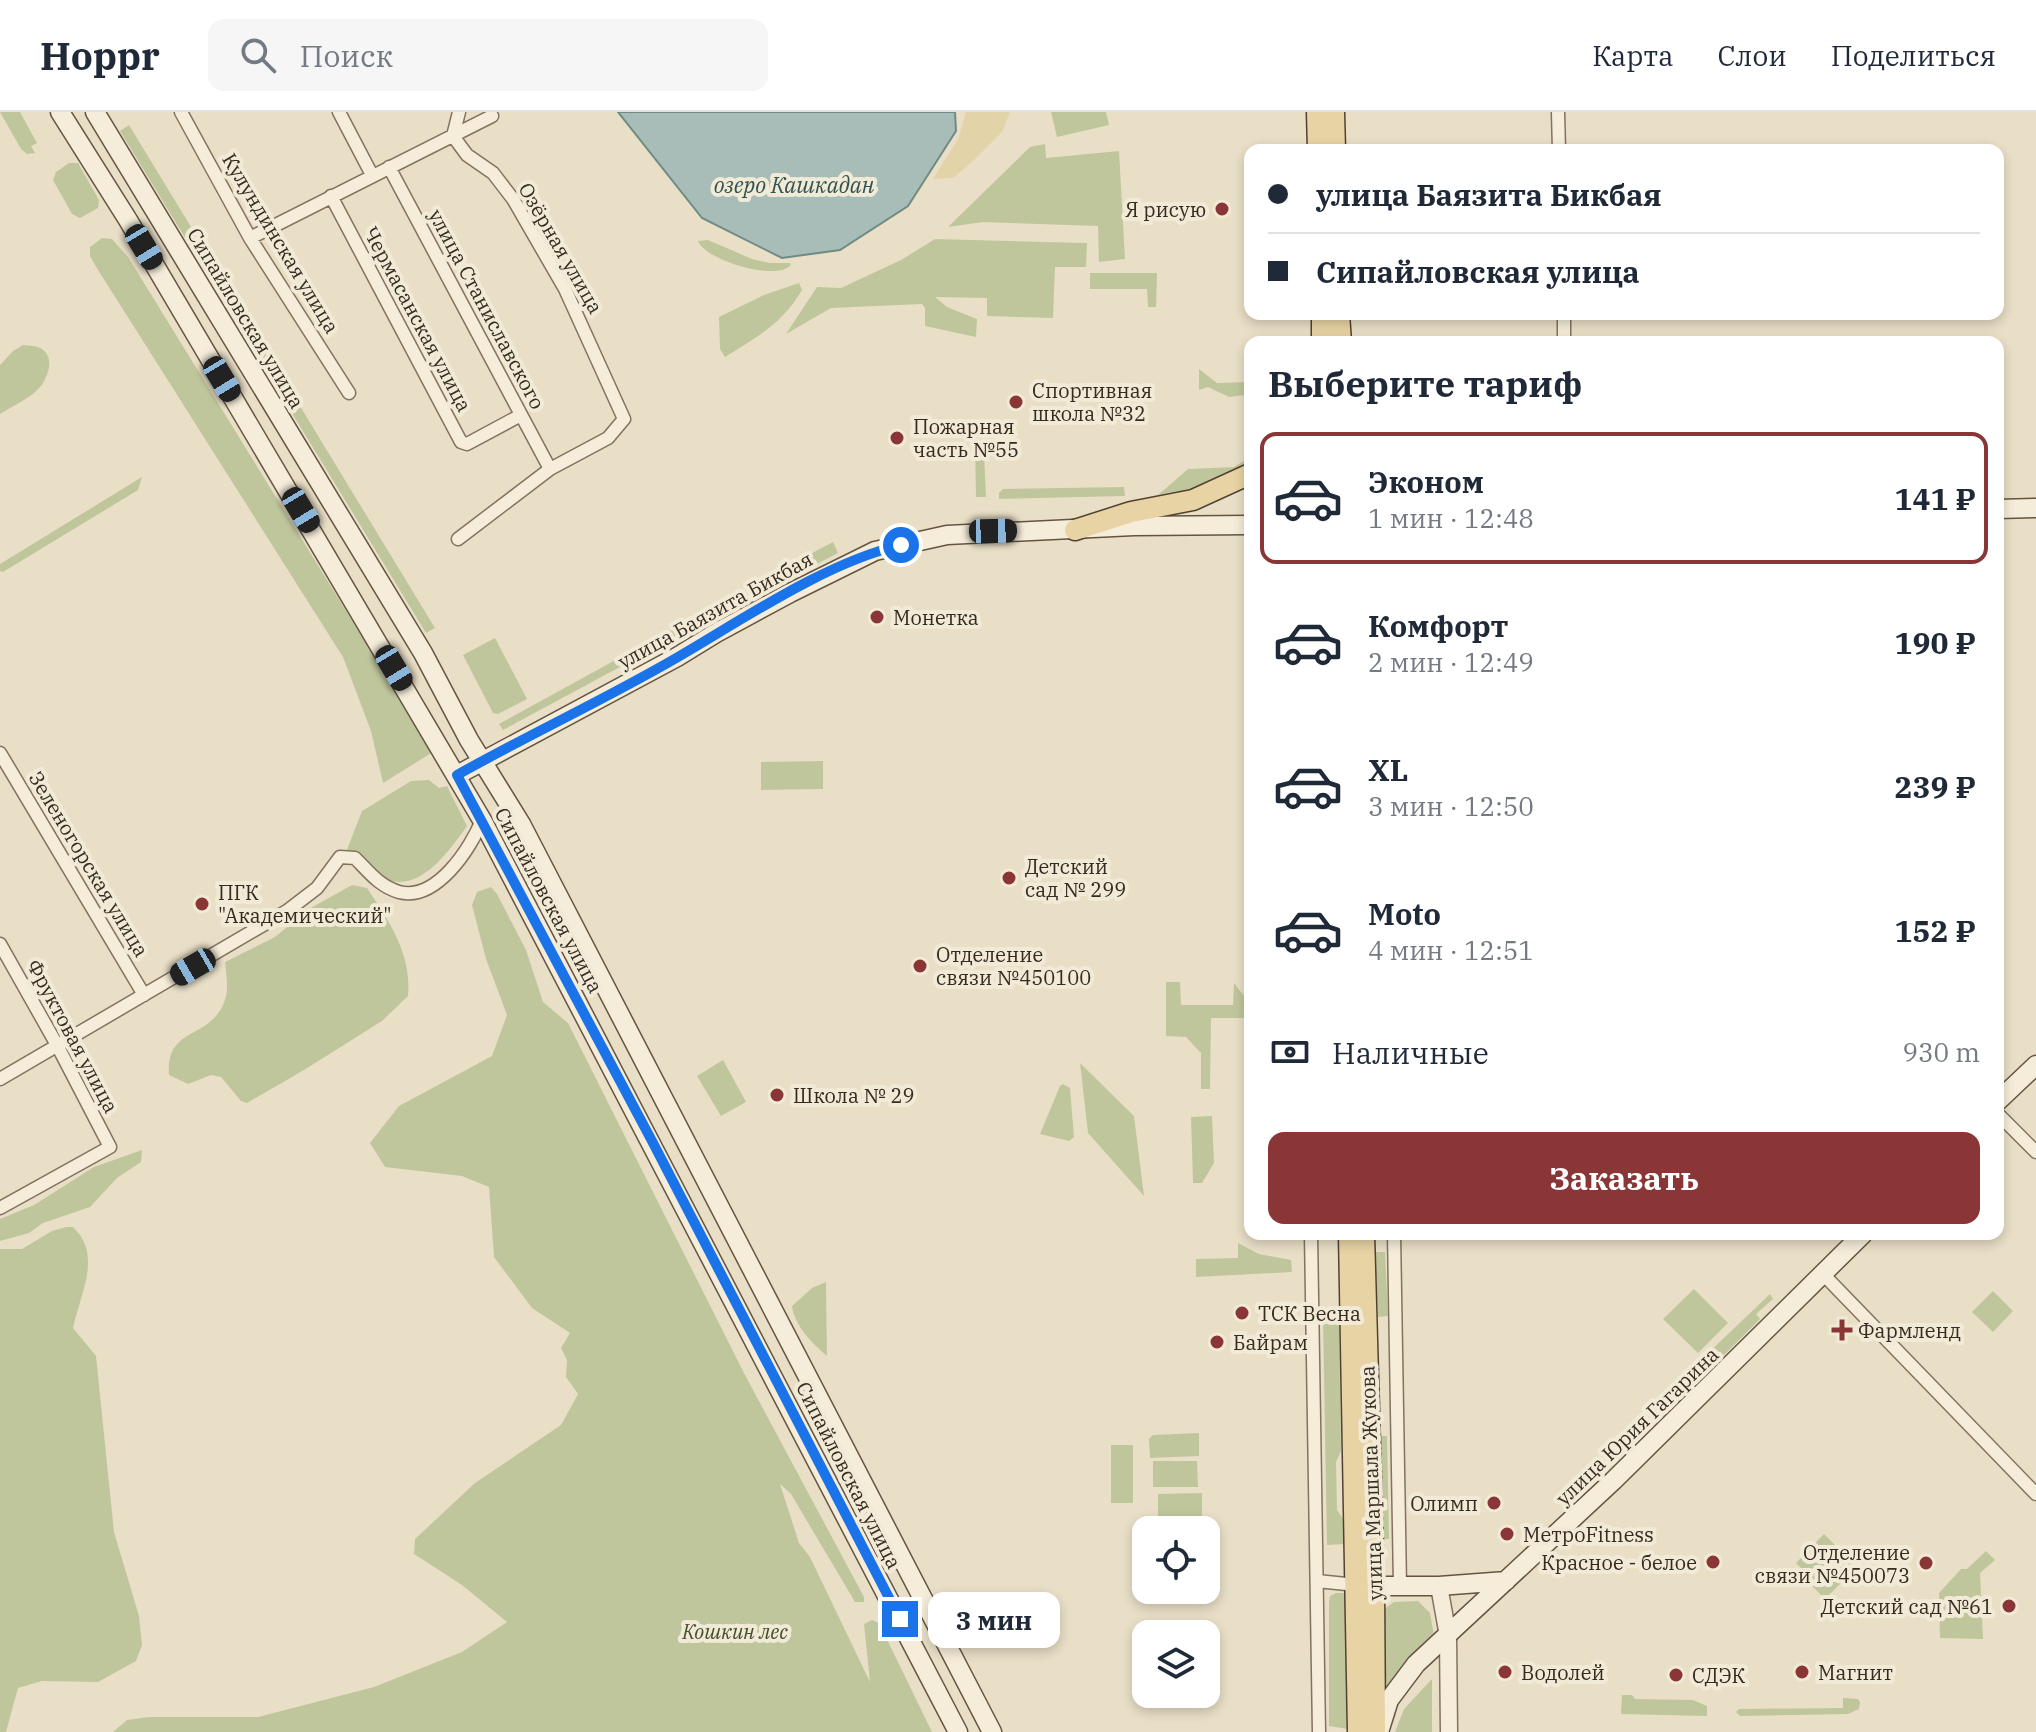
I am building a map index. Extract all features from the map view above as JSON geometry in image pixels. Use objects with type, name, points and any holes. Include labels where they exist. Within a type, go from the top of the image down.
[{"type":"main road","name":"Сипайловская улица","points":[[60,112],[128,220],[482,820],[958,1732]]},
{"type":"main road","name":"Сипайловская улица","points":[[95,112],[423,653],[482,761],[521,824],[992,1732]]},
{"type":"main road","points":[[1317,112],[1318,144]]},
{"type":"main road","points":[[1334,112],[1335,144]]},
{"type":"main road","points":[[128,220],[131,211],[136,208],[153,208]]},
{"type":"main road","points":[[1075,530],[1131,512],[1193,500],[1244,477]]},
{"type":"main road","points":[[2004,509],[2036,508]]},
{"type":"main road","name":"улица Баязита Бикбая","points":[[457,775],[716,633],[875,551],[947,535],[1134,526],[1244,525]]},
{"type":"main road","points":[[2004,1095],[2036,1065]]},
{"type":"main road","name":"улица Маршала Жукова","points":[[1349,1240],[1365,1586],[1377,1732]]},
{"type":"main road","name":"улица Маршала Жукова","points":[[1358,1732],[1365,1586],[1364,1240]]},
{"type":"main road","name":"улица Юрия Гагарина","points":[[1377,1732],[1389,1700],[1416,1664],[1613,1481],[1857,1240]]},
{"type":"main road","points":[[1365,1586],[1439,1586],[1506,1581]]},
{"type":"street","name":"Кулундинская улица","points":[[181,112],[250,238],[349,393]]},
{"type":"street","points":[[339,112],[372,175]]},
{"type":"street","points":[[453,136],[459,112]]},
{"type":"street","points":[[1558,112],[1559,144]]},
{"type":"street","points":[[250,238],[492,116]]},
{"type":"street","name":"Озёрная улица","points":[[453,136],[467,155],[493,173],[513,199],[565,289],[624,419],[608,438],[550,469]]},
{"type":"street","name":"улица Станиславского","points":[[389,167],[550,469]]},
{"type":"street","name":"Чермасанская улица","points":[[331,196],[461,442],[467,444],[521,415]]},
{"type":"street","points":[[458,539],[550,469]]},
{"type":"street","name":"Зеленогорская улица","points":[[0,753],[144,995]]},
{"type":"street","points":[[0,1079],[287,911],[317,888],[340,857],[355,858],[369,875],[395,891],[417,892],[430,886],[458,863],[473,843],[482,820]]},
{"type":"street","name":"Фруктовая улица","points":[[0,944],[110,1147],[0,1208]]},
{"type":"street","points":[[2004,1120],[2036,1152]]},
{"type":"street","points":[[1311,1240],[1319,1732]]},
{"type":"street","points":[[1394,1240],[1400,1586]]},
{"type":"street","points":[[1823,1274],[2036,1494]]},
{"type":"street","points":[[1317,1581],[1365,1586]]},
{"type":"street","points":[[1439,1586],[1448,1636],[1449,1732]]},
{"type":"green space","points":[[0,112],[20,112],[37,143],[31,146],[35,153],[27,154],[21,149]]},
{"type":"green space","points":[[1051,112],[1106,112],[1109,125],[1057,137]]},
{"type":"green space","points":[[129,125],[435,628],[426,633],[120,131]]},
{"type":"green space","points":[[1045,144],[1046,158],[1119,151],[1125,259],[1099,262],[1098,226],[983,222],[948,227],[1030,147]]},
{"type":"green space","points":[[69,163],[78,163],[99,200],[98,208],[80,218],[72,214],[53,180],[56,172]]},
{"type":"green space","points":[[102,238],[112,239],[128,257],[433,752],[383,783],[371,731],[343,657],[98,270],[90,256],[90,247]]},
{"type":"green space","points":[[935,239],[1087,243],[1086,267],[1055,267],[1053,318],[987,316],[987,298],[935,297],[947,307],[977,319],[976,337],[925,326],[925,308],[922,304],[831,308],[786,334],[817,287],[841,288],[901,260]]},
{"type":"green space","points":[[708,240],[752,259],[791,265],[783,270],[771,271],[742,266],[713,255],[698,241]]},
{"type":"green space","points":[[1090,273],[1157,273],[1156,307],[1148,307],[1147,289],[1090,289]]},
{"type":"green space","points":[[799,283],[802,290],[777,321],[725,357],[720,349],[719,317],[764,295]]},
{"type":"green space","points":[[23,345],[37,347],[46,353],[48,371],[34,393],[0,414],[0,365]]},
{"type":"green space","points":[[1199,369],[1217,383],[1244,382],[1244,395],[1229,397],[1208,387],[1199,390]]},
{"type":"green space","points":[[1011,444],[1007,453],[984,454],[986,497],[976,497],[975,445]]},
{"type":"green space","points":[[1244,461],[1244,471],[1219,482],[1158,495],[1188,469],[1234,467]]},
{"type":"green space","points":[[142,477],[138,490],[0,571],[0,564]]},
{"type":"green space","points":[[1124,487],[1125,496],[999,499],[1003,489]]},
{"type":"green space","points":[[833,542],[838,553],[775,586],[770,575]]},
{"type":"green space","points":[[692,618],[696,626],[503,730],[499,724]]},
{"type":"green space","points":[[495,638],[527,699],[498,714],[493,713],[463,655]]},
{"type":"green space","points":[[823,761],[823,789],[761,790],[761,762]]},
{"type":"green space","points":[[429,780],[439,788],[447,786],[467,826],[440,861],[417,878],[405,882],[391,881],[373,873],[346,852],[362,811],[411,781]]},
{"type":"green space","points":[[352,885],[367,888],[391,926],[403,952],[408,996],[382,1021],[247,1103],[241,1101],[221,1077],[211,1075],[188,1084],[169,1075],[174,1048],[210,1022],[225,1000],[225,962],[275,937],[309,909]]},
{"type":"green space","name":"Кошкин лес","points":[[491,887],[526,950],[543,1002],[568,1023],[745,1375],[864,1597],[864,1602],[855,1602],[791,1494],[780,1484],[799,1543],[810,1557],[870,1682],[864,1624],[872,1620],[879,1623],[932,1732],[113,1732],[127,1720],[149,1717],[258,1717],[374,1687],[462,1652],[507,1622],[462,1585],[414,1554],[415,1539],[475,1483],[561,1425],[578,1394],[566,1377],[567,1360],[561,1348],[570,1333],[532,1308],[494,1257],[489,1187],[462,1176],[385,1167],[370,1143],[399,1106],[492,1056],[507,1015],[486,959],[472,905],[477,892]]},
{"type":"green space","points":[[1166,982],[1180,982],[1181,1005],[1233,1005],[1234,983],[1244,996],[1244,1018],[1211,1018],[1210,1089],[1201,1089],[1201,1053],[1186,1037],[1166,1036]]},
{"type":"green space","points":[[723,1060],[746,1102],[721,1116],[697,1076]]},
{"type":"green space","points":[[1080,1063],[1134,1116],[1144,1196],[1088,1133]]},
{"type":"green space","points":[[1063,1084],[1070,1088],[1074,1137],[1069,1141],[1040,1134]]},
{"type":"green space","points":[[1212,1116],[1214,1163],[1202,1183],[1193,1183],[1191,1117]]},
{"type":"green space","points":[[142,1150],[141,1162],[117,1178],[90,1207],[43,1223],[29,1233],[0,1241],[0,1219],[34,1205],[94,1167]]},
{"type":"green space","points":[[73,1227],[87,1250],[87,1275],[73,1328],[96,1356],[114,1532],[139,1616],[142,1645],[136,1661],[98,1682],[42,1681],[18,1688],[6,1732],[0,1732],[0,1249],[22,1249],[52,1231]]},
{"type":"green space","points":[[1238,1243],[1259,1254],[1291,1260],[1292,1272],[1196,1277],[1196,1259],[1238,1258]]},
{"type":"green space","points":[[1375,1252],[1385,1252],[1388,1316],[1378,1317]]},
{"type":"green space","points":[[826,1282],[827,1356],[800,1328],[792,1306],[812,1288]]},
{"type":"green space","points":[[1694,1289],[1728,1323],[1698,1353],[1663,1319]]},
{"type":"green space","points":[[1993,1291],[2013,1311],[1993,1332],[1972,1312]]},
{"type":"green space","points":[[1770,1294],[1773,1299],[1756,1314],[1760,1319],[1719,1360],[1713,1364],[1706,1363],[1703,1358]]},
{"type":"green space","points":[[1323,1318],[1339,1318],[1341,1451],[1336,1462],[1337,1510],[1344,1520],[1345,1544],[1327,1545]]},
{"type":"green space","points":[[1698,1365],[1701,1377],[1666,1413],[1654,1412],[1652,1409]]},
{"type":"green space","points":[[1199,1433],[1199,1456],[1150,1458],[1149,1439],[1153,1435]]},
{"type":"green space","points":[[1378,1436],[1387,1436],[1389,1539],[1379,1539]]},
{"type":"green space","points":[[1111,1445],[1133,1445],[1133,1503],[1111,1503]]},
{"type":"green space","points":[[1153,1461],[1197,1461],[1198,1487],[1153,1487]]},
{"type":"green space","points":[[1202,1493],[1202,1516],[1158,1516],[1158,1494]]},
{"type":"green space","points":[[1824,1534],[1857,1567],[1825,1599],[1798,1572],[1801,1568],[1796,1563]]},
{"type":"green space","points":[[1986,1551],[1995,1560],[1980,1573],[1983,1639],[1940,1638],[1939,1593],[1961,1569],[1967,1569]]},
{"type":"green space","points":[[1347,1593],[1348,1729],[1329,1726],[1329,1601],[1330,1596]]},
{"type":"green space","points":[[1418,1601],[1430,1613],[1435,1641],[1380,1706],[1381,1611],[1394,1602]]},
{"type":"green space","points":[[1432,1679],[1432,1732],[1395,1732],[1404,1709]]},
{"type":"green space","points":[[1622,1695],[1632,1695],[1635,1699],[1693,1700],[1707,1706],[1707,1716],[1621,1714]]},
{"type":"green space","points":[[1843,1698],[1858,1699],[1859,1709],[1848,1714],[1740,1716],[1736,1712],[1739,1709],[1843,1708]]},
{"type":"sand","points":[[966,112],[1010,112],[1002,132],[974,160],[953,178],[933,179],[958,139]]},
{"type":"water","name":"озеро Кашкадан","points":[[618,112],[955,112],[956,131],[908,206],[840,250],[782,258],[702,218]]},
{"type":"place","name":"Я рисую","points":[[1222,209]]},
{"type":"place","name":"Спортивная школа №32","points":[[1016,402]]},
{"type":"place","name":"Пожарная часть №55","points":[[897,438]]},
{"type":"place","name":"Монетка","points":[[877,617]]},
{"type":"place","name":"Детский сад № 299","points":[[1009,878]]},
{"type":"place","name":"ПГК \"Академический\"","points":[[202,904]]},
{"type":"place","name":"Отделение связи №450100","points":[[920,966]]},
{"type":"place","name":"Школа № 29","points":[[777,1095]]},
{"type":"place","name":"ТСК Весна","points":[[1242,1313]]},
{"type":"place","name":"Фармленд","points":[[1842,1330]]},
{"type":"place","name":"Байрам","points":[[1217,1342]]},
{"type":"place","name":"Олимп","points":[[1494,1503]]},
{"type":"place","name":"МетроFitness","points":[[1507,1534]]},
{"type":"place","name":"Красное - белое","points":[[1713,1562]]},
{"type":"place","name":"Отделение связи №450073","points":[[1926,1563]]},
{"type":"place","name":"Детский сад №61","points":[[2009,1606]]},
{"type":"place","name":"Водолей","points":[[1505,1672]]},
{"type":"place","name":"Магнит","points":[[1802,1672]]},
{"type":"place","name":"СДЭК","points":[[1676,1675]]},
{"type":"route","points":[[900,1619],[652,1141],[457,775],[845,564],[875,551],[901,545]]}]
